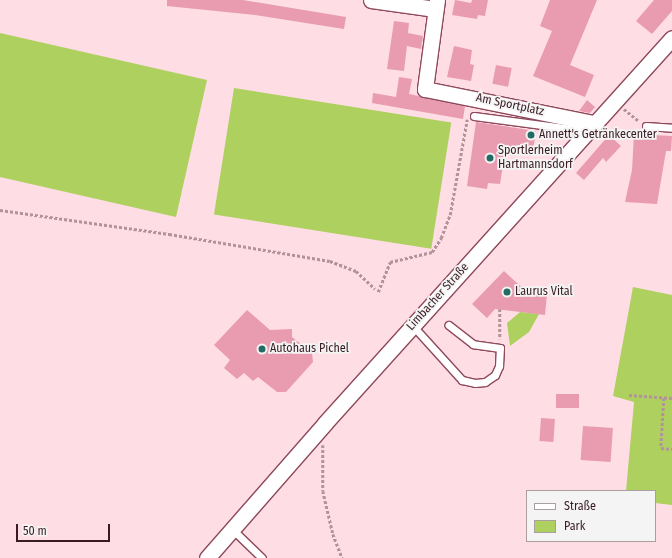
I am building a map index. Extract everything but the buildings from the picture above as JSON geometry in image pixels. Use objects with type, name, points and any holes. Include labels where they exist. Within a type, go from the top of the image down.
[{"type":"street","points":[[371,0],[436,4]]},
{"type":"street","name":"Am Sportplatz","points":[[436,4],[425,89],[591,127]]},
{"type":"street","name":"Limbacher Straße","points":[[207,558],[314,436],[672,38]]},
{"type":"lane","points":[[474,116],[591,127]]},
{"type":"lane","points":[[646,126],[672,128]]},
{"type":"lane","points":[[413,326],[462,380],[475,383],[485,382],[495,375],[499,366],[500,348],[473,344],[449,325]]},
{"type":"lane","points":[[233,530],[262,558]]},
{"type":"path","points":[[618,112],[622,108],[646,126]]},
{"type":"path","points":[[378,292],[390,262],[432,252],[441,238],[450,215],[465,121],[474,116]]},
{"type":"path","points":[[0,210],[169,234],[330,261],[356,271],[375,289]]},
{"type":"path","points":[[500,309],[500,348]]},
{"type":"path","points":[[629,395],[672,398]]},
{"type":"path","points":[[664,398],[662,448],[672,449]]},
{"type":"path","points":[[314,436],[324,446],[323,491],[333,534],[342,558]]},
{"type":"green space","points":[[0,33],[207,80],[176,217],[0,177]]},
{"type":"green space","points":[[234,88],[451,122],[431,249],[214,214]]},
{"type":"green space","points":[[633,287],[672,295],[672,505],[656,503],[656,490],[626,490],[634,402],[613,396]]},
{"type":"green space","points":[[520,312],[539,314],[529,332],[510,346],[507,323]]},
{"type":"place","name":"Annett's Getränkecenter","points":[[531,135]]},
{"type":"place","name":"Sportlerheim Hartmannsdorf","points":[[490,158]]},
{"type":"place","name":"Laurus Vital","points":[[507,292]]},
{"type":"place","name":"Autohaus Pichel","points":[[262,349]]}]
